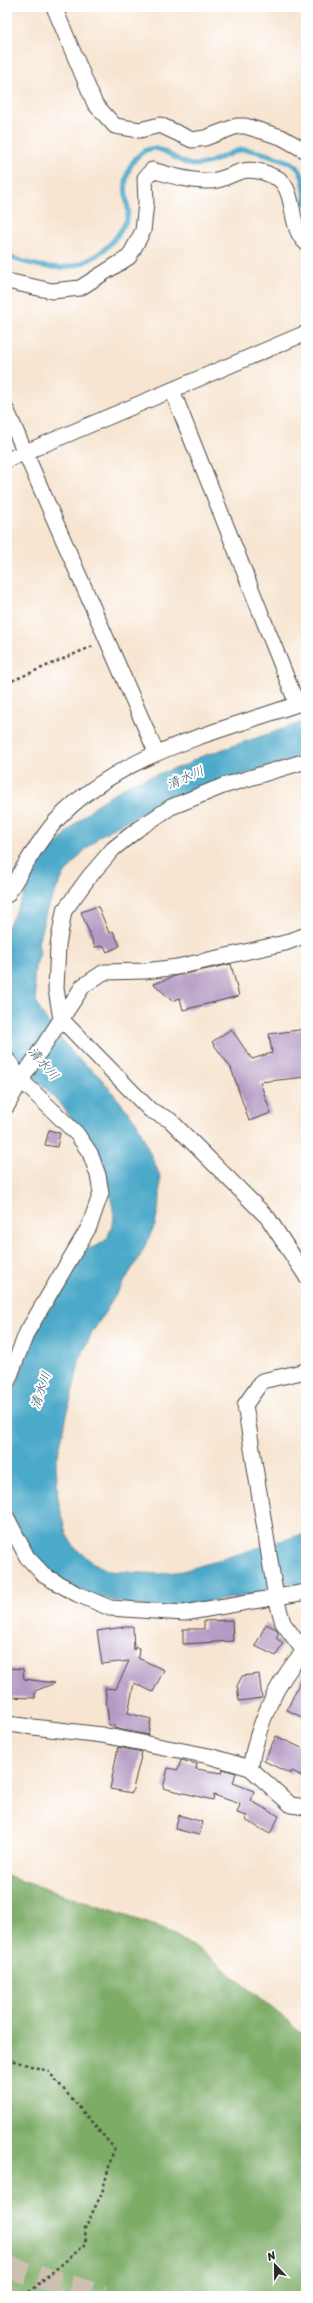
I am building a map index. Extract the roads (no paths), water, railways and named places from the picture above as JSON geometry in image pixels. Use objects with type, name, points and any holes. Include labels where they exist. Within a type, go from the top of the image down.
[{"type":"street","points":[[54,7],[95,104],[115,126],[140,130],[160,125],[192,140],[205,138],[237,126],[245,126],[281,137],[306,151]]},
{"type":"street","points":[[7,281],[52,291],[80,288],[128,257],[143,231],[146,203],[145,178],[152,170],[176,177],[208,181],[243,170],[257,170],[279,179],[286,188],[294,219],[302,239],[306,243]]},
{"type":"street","points":[[7,460],[306,333]]},
{"type":"street","points":[[7,894],[54,824],[100,783],[156,752],[302,702],[172,390]]},
{"type":"street","points":[[7,411],[156,752]]},
{"type":"street","points":[[306,761],[223,786],[172,807],[138,829],[113,849],[88,877],[64,911],[58,945],[56,989],[61,1019],[150,1110],[170,1120],[268,1218],[306,1276]]},
{"type":"street","points":[[7,1106],[21,1080],[83,986],[104,972],[128,970],[145,971],[177,967],[285,943],[306,935]]},
{"type":"street","points":[[7,1059],[21,1080],[77,1134],[90,1153],[98,1175],[101,1193],[89,1227],[26,1332],[7,1383]]},
{"type":"street","points":[[250,1768],[256,1736],[262,1720],[287,1670],[305,1651],[283,1623],[276,1598],[246,1405],[262,1381],[306,1371]]},
{"type":"street","points":[[7,1518],[27,1557],[45,1576],[77,1594],[110,1608],[184,1613],[306,1592]]},
{"type":"street","points":[[7,1724],[102,1736],[209,1756],[250,1768],[291,1804],[306,1807]]},
{"type":"water","name":"清水川","points":[[306,721],[306,755],[194,790],[128,820],[101,835],[81,854],[63,876],[47,909],[38,943],[40,953],[35,967],[34,980],[37,1004],[44,1017],[74,1055],[100,1077],[137,1123],[160,1176],[160,1200],[155,1225],[140,1256],[92,1333],[80,1359],[56,1463],[58,1499],[66,1534],[75,1548],[92,1562],[109,1571],[159,1574],[183,1571],[306,1533],[306,1586],[165,1609],[131,1605],[92,1595],[64,1582],[42,1564],[22,1538],[7,1505],[8,1406],[35,1333],[87,1249],[97,1246],[107,1239],[114,1220],[113,1208],[103,1164],[95,1150],[63,1107],[18,1060],[7,1044],[7,928],[40,863],[71,828],[97,804],[131,783],[188,764],[197,758]]},
{"type":"waterway","points":[[7,256],[36,265],[63,267],[76,265],[100,253],[115,239],[126,221],[128,211],[126,185],[129,169],[138,156],[145,150],[152,148],[159,149],[179,160],[193,165],[207,163],[241,150],[253,151],[278,158],[296,166],[299,169],[304,183],[306,203]]},
{"type":"tunnel","points":[[7,2267],[103,2296]]}]
